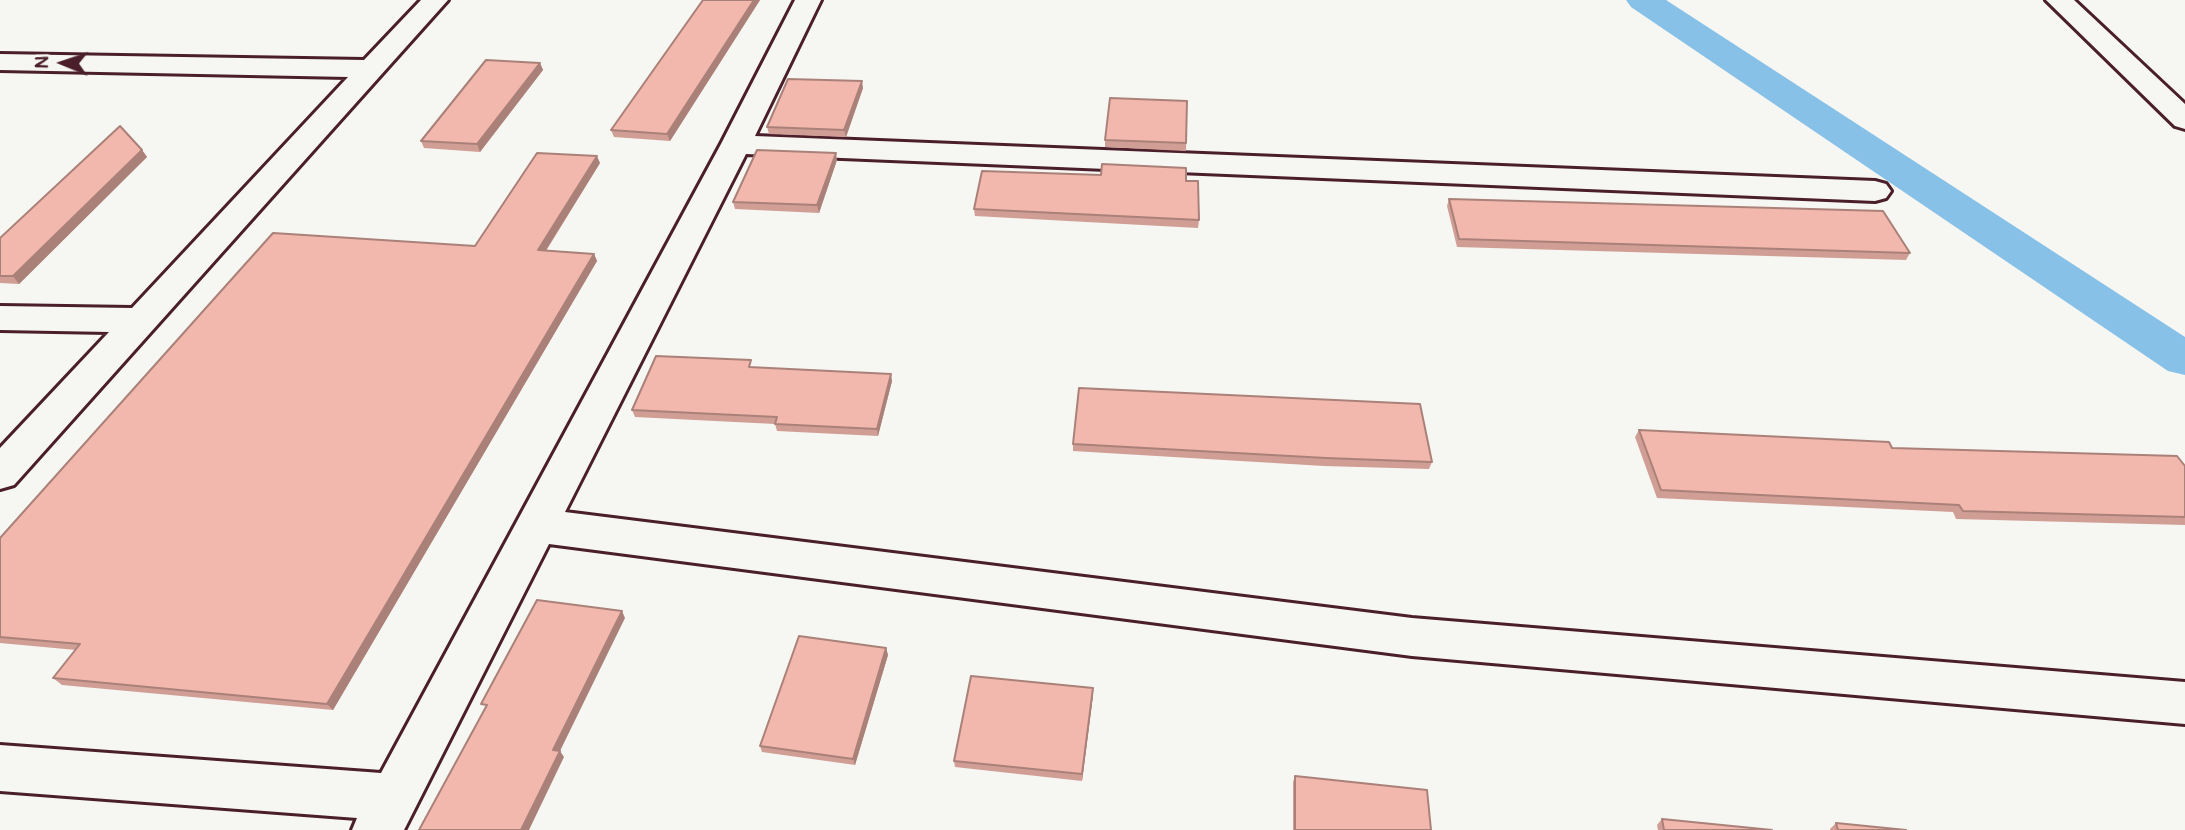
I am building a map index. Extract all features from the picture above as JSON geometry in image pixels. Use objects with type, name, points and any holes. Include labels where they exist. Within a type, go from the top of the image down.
[{"type":"street","points":[[0,474],[435,0]]},
{"type":"street","points":[[0,768],[385,813],[736,144],[808,0]]},
{"type":"street","points":[[2059,0],[2185,121]]},
{"type":"street","points":[[0,62],[370,69]]},
{"type":"street","points":[[736,144],[1875,191]]},
{"type":"street","points":[[0,318],[140,320]]},
{"type":"street","points":[[534,525],[1412,637],[2185,703]]},
{"type":"building","points":[[703,0],[754,0],[667,134],[611,130]]},
{"type":"building","points":[[486,60],[540,63],[477,144],[421,141]]},
{"type":"building","points":[[788,79],[862,81],[844,130],[767,127]]},
{"type":"building","points":[[1110,98],[1187,101],[1186,143],[1105,140]]},
{"type":"building","points":[[120,126],[142,150],[13,276],[0,276],[0,238]]},
{"type":"building","points":[[757,150],[836,153],[817,205],[733,202]]},
{"type":"building","points":[[537,153],[597,156],[538,250],[594,254],[327,704],[53,678],[80,644],[0,637],[0,538],[273,233],[475,246]]},
{"type":"building","points":[[1102,164],[1186,168],[1186,181],[1198,181],[1199,220],[974,209],[982,171],[1101,175]]},
{"type":"building","points":[[1449,199],[1883,211],[1910,253],[1459,239]]},
{"type":"building","points":[[656,356],[751,360],[749,367],[891,374],[877,429],[775,424],[777,417],[632,410]]},
{"type":"building","points":[[1079,388],[1420,404],[1432,462],[1073,444]]},
{"type":"building","points":[[1639,430],[1889,442],[1892,448],[2177,456],[2185,466],[2185,517],[1963,511],[1959,505],[1661,490]]},
{"type":"building","points":[[537,600],[622,611],[553,750],[560,751],[521,830],[419,830],[487,705],[481,704]]},
{"type":"building","points":[[799,636],[886,648],[853,759],[760,746]]},
{"type":"building","points":[[971,676],[1093,688],[1082,774],[954,761]]},
{"type":"building","points":[[1295,776],[1427,790],[1431,830],[1295,830]]},
{"type":"building","points":[[1662,819],[1772,830],[1664,830]]},
{"type":"building","points":[[1836,823],[1906,830],[1838,830]]},
{"type":"waterway","points":[[1643,0],[2185,359]]}]
